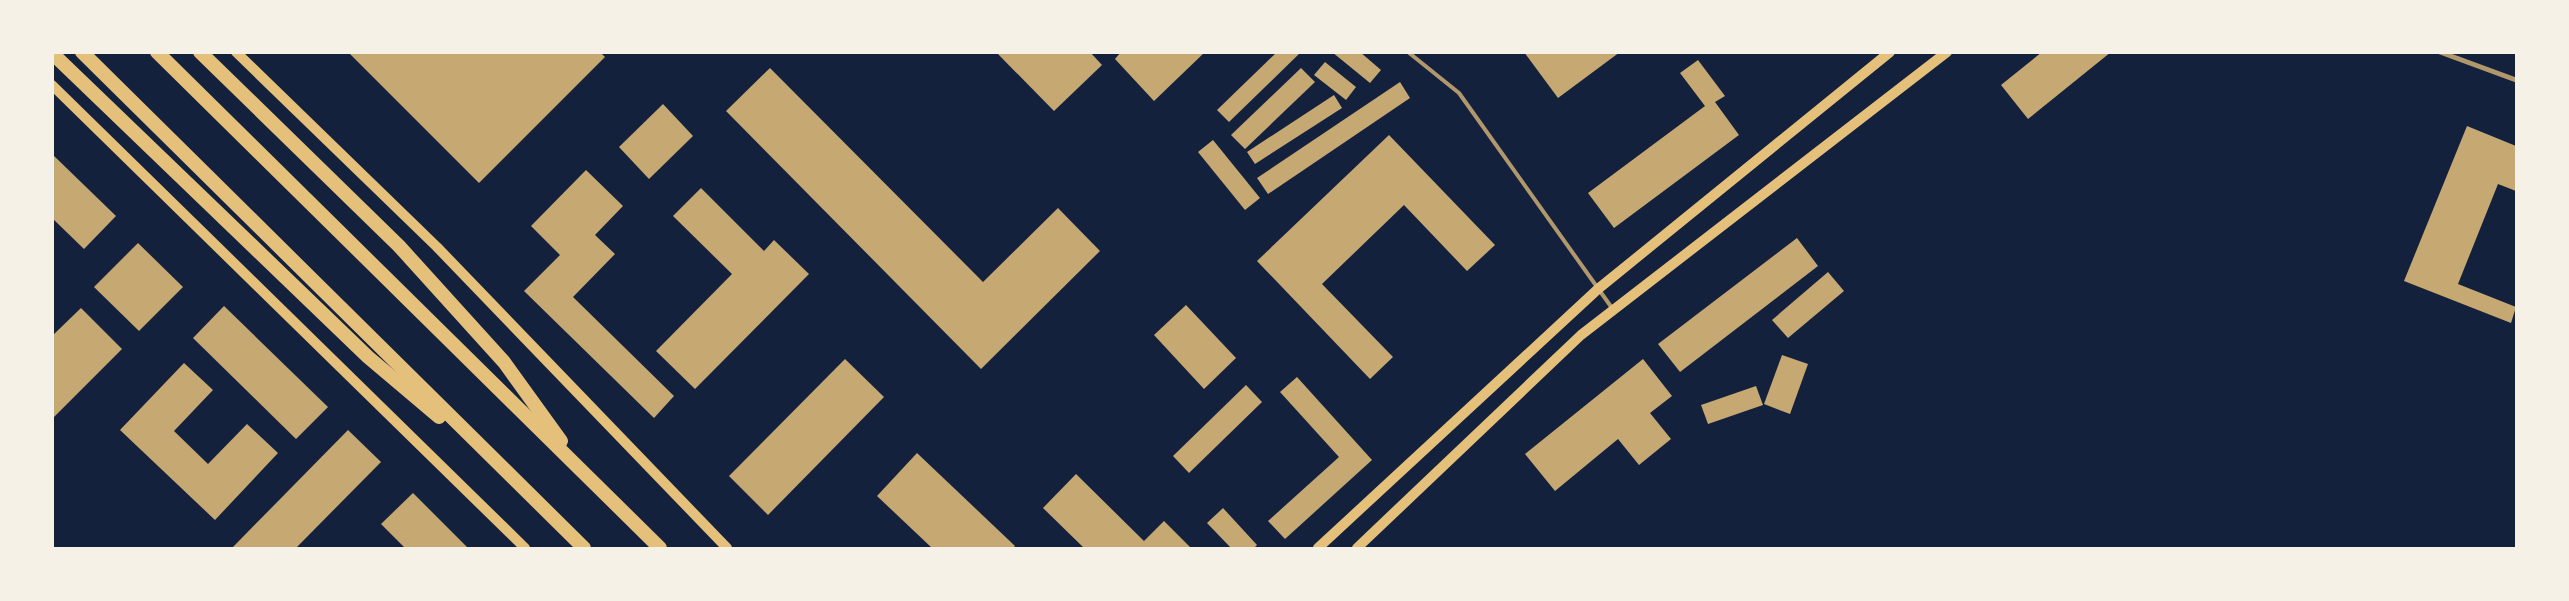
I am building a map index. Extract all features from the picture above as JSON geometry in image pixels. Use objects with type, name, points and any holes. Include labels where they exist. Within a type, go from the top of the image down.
[{"type":"highway","points":[[82,52],[584,548]]},
{"type":"highway","points":[[156,52],[660,548]]},
{"type":"highway","points":[[200,52],[399,246],[504,362],[585,474]]},
{"type":"highway","points":[[52,53],[368,357],[526,491]]},
{"type":"main road","points":[[236,52],[438,247],[727,548]]},
{"type":"main road","points":[[1318,548],[1598,289],[1890,52]]},
{"type":"main road","points":[[1357,548],[1581,335],[1947,52]]},
{"type":"main road","points":[[52,85],[525,548]]},
{"type":"street","points":[[2440,52],[2516,80]]},
{"type":"lane","points":[[1408,52],[1459,93],[1614,310]]},
{"type":"building","points":[[348,52],[600,52],[605,57],[479,183]]},
{"type":"building","points":[[996,52],[1090,52],[1102,65],[1054,111]]},
{"type":"building","points":[[1121,52],[1205,52],[1154,101],[1115,59]]},
{"type":"building","points":[[1277,52],[1301,52],[1229,122],[1217,110]]},
{"type":"building","points":[[1332,52],[1360,52],[1381,70],[1370,83]]},
{"type":"building","points":[[1524,52],[1620,52],[1558,98]]},
{"type":"building","points":[[2042,52],[2111,52],[2028,119],[2001,85]]},
{"type":"building","points":[[1698,60],[1725,96],[1715,102],[1739,135],[1614,228],[1588,193],[1705,106],[1680,73]]},
{"type":"building","points":[[1325,62],[1356,87],[1346,100],[1314,75]]},
{"type":"building","points":[[770,68],[983,282],[1058,208],[1100,251],[981,369],[726,111]]},
{"type":"building","points":[[1301,68],[1315,82],[1245,149],[1231,135]]},
{"type":"building","points":[[1400,82],[1410,98],[1268,194],[1257,178]]},
{"type":"building","points":[[1334,95],[1342,108],[1255,164],[1247,152]]},
{"type":"building","points":[[663,104],[693,136],[649,179],[619,147]]},
{"type":"building","points":[[2467,126],[2516,146],[2516,191],[2498,184],[2458,284],[2516,307],[2511,323],[2404,281]]},
{"type":"building","points":[[1389,135],[1495,245],[1467,271],[1404,205],[1322,284],[1393,357],[1370,379],[1257,261]]},
{"type":"building","points":[[1213,140],[1260,198],[1245,210],[1198,152]]},
{"type":"building","points":[[52,154],[116,216],[84,249],[52,218]]},
{"type":"building","points":[[586,170],[623,206],[595,235],[615,254],[573,297],[674,396],[654,418],[524,291],[560,255],[531,226]]},
{"type":"building","points":[[701,188],[764,251],[774,240],[809,274],[695,389],[656,351],[732,274],[673,216]]},
{"type":"building","points":[[1797,238],[1818,266],[1680,372],[1658,344]]},
{"type":"building","points":[[138,243],[183,287],[139,331],[94,287]]},
{"type":"building","points":[[1828,272],[1844,291],[1788,338],[1772,320]]},
{"type":"building","points":[[1186,305],[1236,358],[1204,389],[1154,335]]},
{"type":"building","points":[[224,306],[328,407],[296,439],[193,338]]},
{"type":"building","points":[[81,308],[122,349],[52,419],[52,336]]},
{"type":"building","points":[[1782,355],[1808,364],[1790,414],[1764,404]]},
{"type":"building","points":[[845,359],[884,397],[768,515],[729,476]]},
{"type":"building","points":[[1643,359],[1672,396],[1650,413],[1671,439],[1639,465],[1618,439],[1555,491],[1525,454]]},
{"type":"building","points":[[184,363],[213,390],[174,431],[208,464],[247,424],[278,453],[215,520],[120,430]]},
{"type":"building","points":[[1297,377],[1372,460],[1285,539],[1268,521],[1339,457],[1280,392]]},
{"type":"building","points":[[1246,385],[1262,402],[1189,473],[1173,456]]},
{"type":"building","points":[[1756,386],[1763,405],[1708,424],[1701,405]]},
{"type":"building","points":[[348,430],[381,462],[296,548],[232,548]]},
{"type":"building","points":[[917,453],[1015,546],[1013,548],[932,548],[877,496]]},
{"type":"building","points":[[1076,474],[1144,541],[1164,521],[1191,548],[1084,548],[1043,508]]},
{"type":"building","points":[[413,493],[468,548],[405,548],[381,524]]},
{"type":"building","points":[[1223,508],[1257,545],[1254,548],[1231,548],[1207,523]]}]
